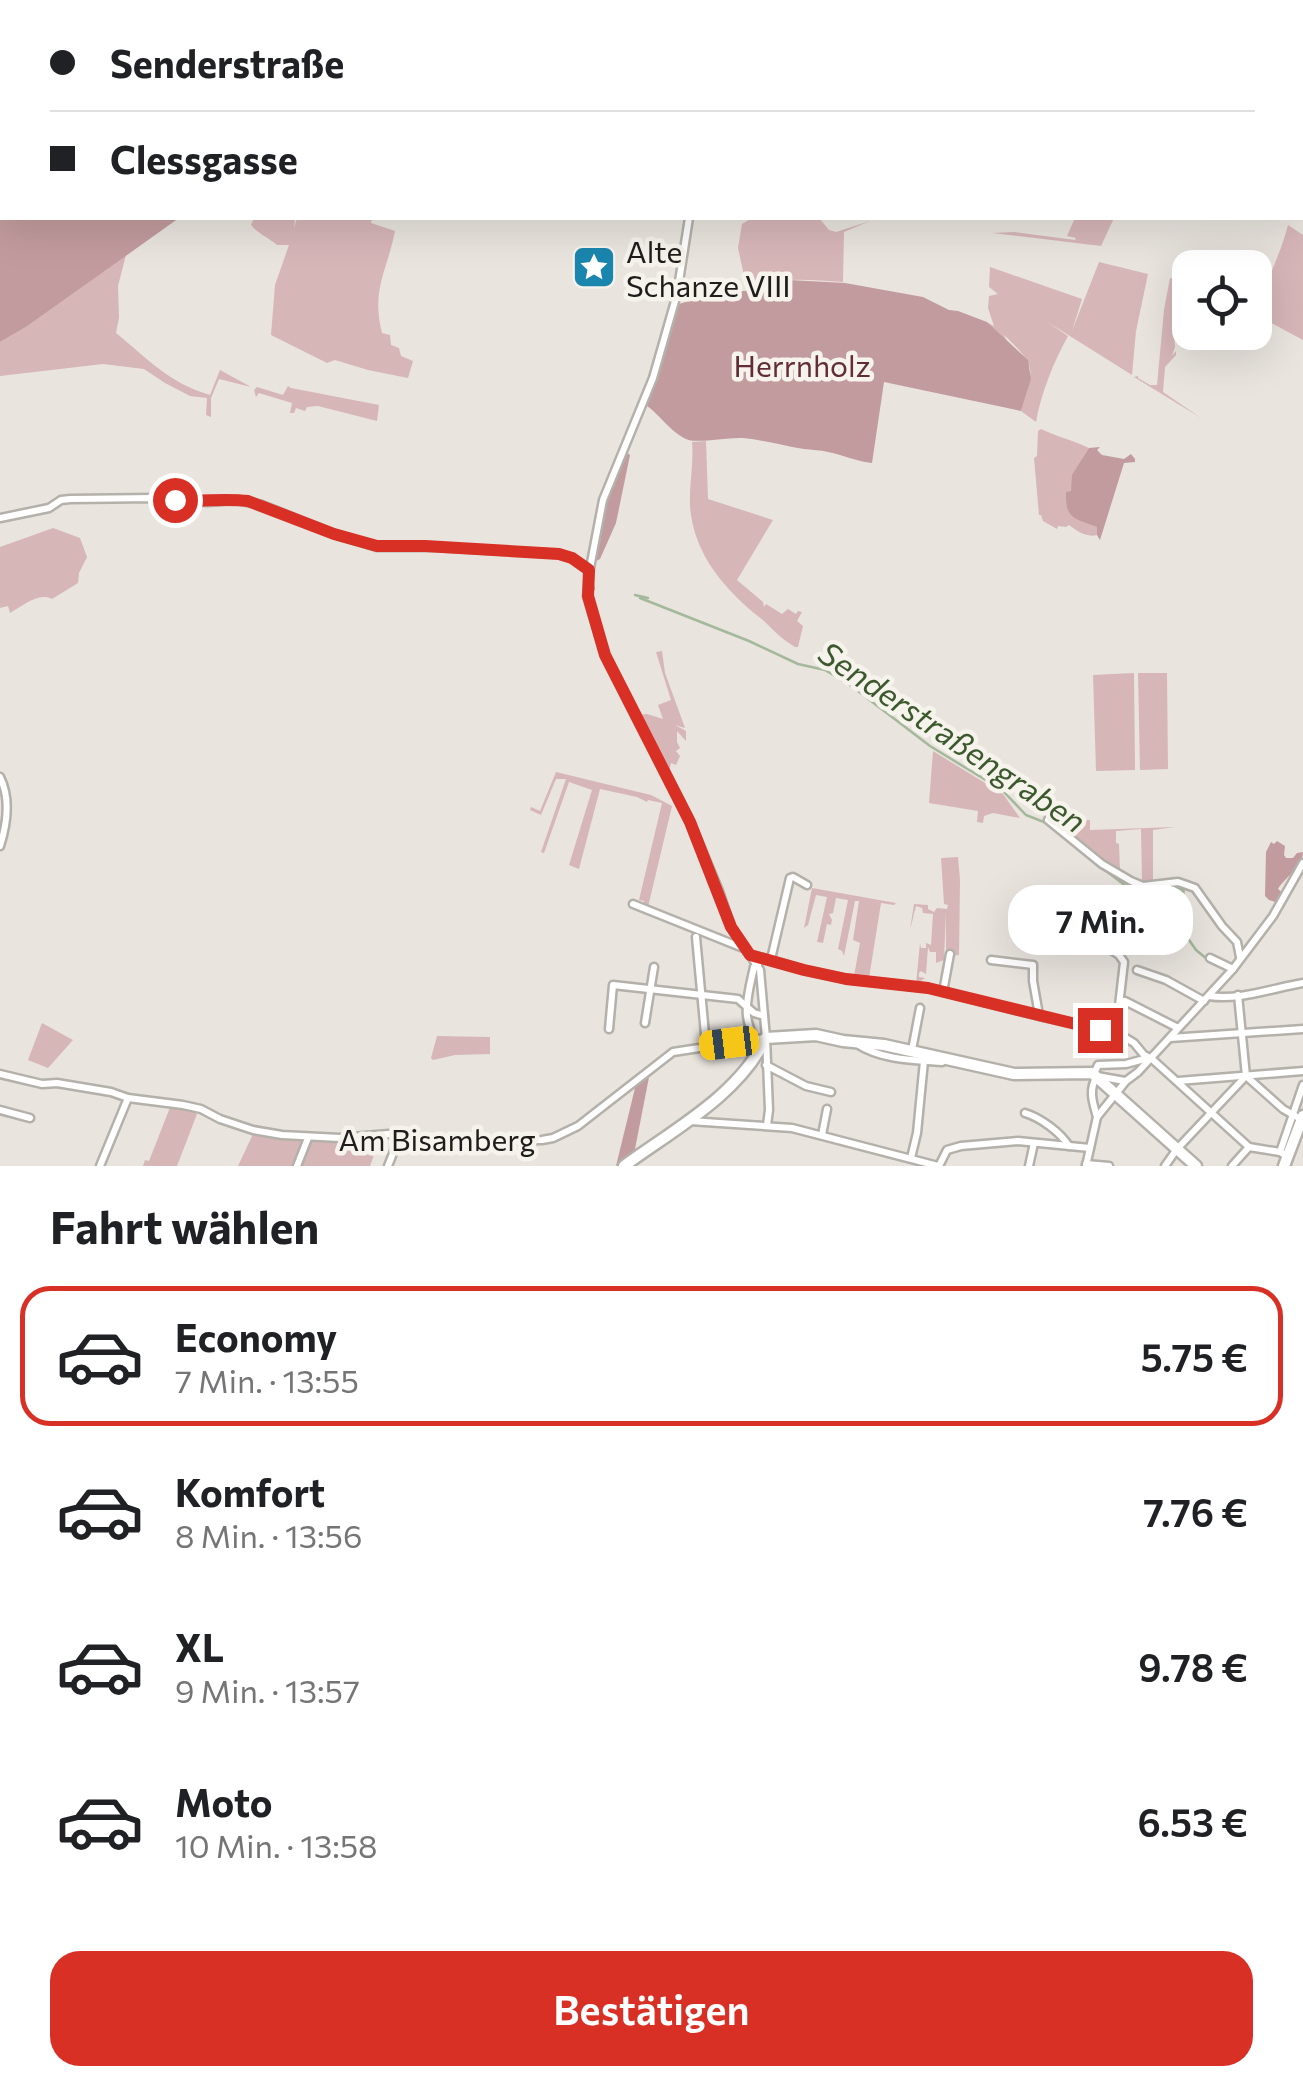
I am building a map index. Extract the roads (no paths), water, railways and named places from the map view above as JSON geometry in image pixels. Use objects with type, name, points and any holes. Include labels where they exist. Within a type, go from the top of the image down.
[{"type":"main road","points":[[624,1166],[762,1061],[766,1038],[806,1034],[872,1043],[1014,1074],[1096,1075],[1196,1166]]},
{"type":"main road","points":[[1284,1158],[1299,1117]]},
{"type":"street","points":[[689,220],[680,283],[668,325],[645,400],[603,500],[588,596],[605,655],[690,822],[728,920],[748,952]]},
{"type":"street","points":[[0,518],[49,508],[70,499],[237,500],[262,505],[322,530],[377,546],[559,554],[590,567]]},
{"type":"street","points":[[0,777],[7,812],[0,846]]},
{"type":"street","points":[[1048,820],[1131,882],[1143,886],[1178,882],[1195,888],[1237,942],[1240,958]]},
{"type":"street","points":[[1108,1166],[1086,1165],[1097,1117],[1126,1081],[1233,969],[1273,916],[1303,862]]},
{"type":"street","points":[[696,938],[706,1046],[766,1038],[760,970],[790,877],[807,886]]},
{"type":"street","points":[[633,904],[763,961],[846,979],[928,988],[1116,1032],[1134,1043],[1249,1147],[1284,1158]]},
{"type":"street","points":[[1113,952],[1124,962],[1116,1032]]},
{"type":"street","points":[[943,992],[950,954]]},
{"type":"street","points":[[1210,958],[1233,969]]},
{"type":"street","points":[[991,960],[1034,965],[1039,1016]]},
{"type":"street","points":[[752,1040],[748,1007],[752,977],[763,961]]},
{"type":"street","points":[[646,1023],[654,967]]},
{"type":"street","points":[[1136,970],[1206,998],[1303,983]]},
{"type":"street","points":[[608,1029],[613,986],[738,999],[764,1016]]},
{"type":"street","points":[[1238,995],[1246,1076],[1299,1117]]},
{"type":"street","points":[[1120,1002],[1178,1028]]},
{"type":"street","points":[[912,1052],[920,1008]]},
{"type":"street","points":[[1169,1038],[1303,1029]]},
{"type":"street","points":[[852,1042],[881,1055],[954,1060]]},
{"type":"street","name":"Am Bisamberg","points":[[0,1075],[183,1104],[254,1130],[308,1138],[401,1133],[446,1141],[542,1140],[554,1138],[595,1114],[673,1052],[706,1046]]},
{"type":"street","points":[[1097,1117],[1092,1101],[1098,1065],[1150,1058]]},
{"type":"street","points":[[911,1158],[924,1060]]},
{"type":"street","points":[[762,1061],[767,1079],[767,1125]]},
{"type":"street","points":[[762,1061],[806,1086],[831,1092]]},
{"type":"street","points":[[1176,1081],[1303,1071]]},
{"type":"street","points":[[1096,1075],[1126,1081]]},
{"type":"street","points":[[1165,1166],[1177,1148],[1246,1076]]},
{"type":"street","points":[[1299,1117],[1303,1085]]},
{"type":"street","points":[[100,1166],[128,1098]]},
{"type":"street","points":[[822,1135],[827,1108]]},
{"type":"street","points":[[0,1110],[30,1118]]},
{"type":"street","points":[[1025,1113],[1069,1146]]},
{"type":"street","points":[[687,1120],[792,1128],[938,1166],[949,1148],[1018,1141],[1090,1148]]},
{"type":"street","points":[[388,1166],[401,1133]]},
{"type":"street","points":[[297,1166],[308,1138]]},
{"type":"street","points":[[1029,1166],[1034,1143]]},
{"type":"street","points":[[1232,1166],[1249,1147]]},
{"type":"waterway","name":"Senderstraßengraben","points":[[593,568],[594,589]]},
{"type":"waterway","name":"Senderstraßengraben","points":[[635,595],[648,598]]},
{"type":"waterway","name":"Senderstraßengraben","points":[[640,598],[798,664],[825,670],[930,746],[1002,790],[1026,815],[1049,824]]},
{"type":"waterway","name":"Senderstraßengraben","points":[[1101,867],[1135,893]]},
{"type":"waterway","name":"Senderstraßengraben","points":[[1178,924],[1207,959]]},
{"type":"place","name":"Alte Schanze VIII","points":[[594,267]]},
{"type":"park label","name":"Herrnholz","points":[[802,364]]}]
